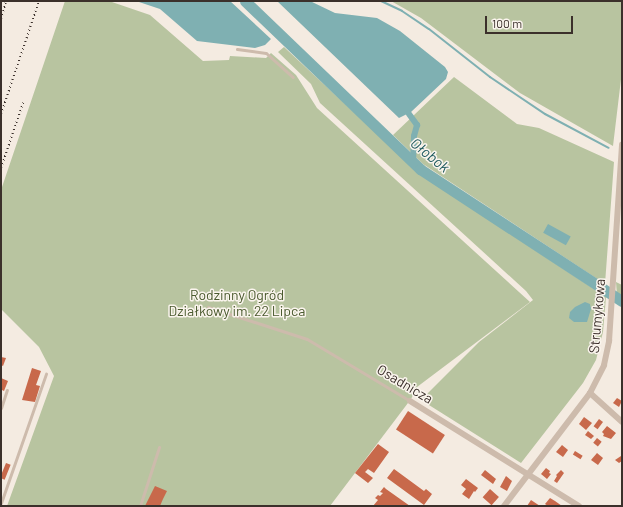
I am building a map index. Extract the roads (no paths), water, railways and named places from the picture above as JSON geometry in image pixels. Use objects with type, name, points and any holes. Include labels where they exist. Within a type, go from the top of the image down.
[{"type":"street","name":"Strumykowa","points":[[504,506],[590,393],[601,375],[607,354],[622,144]]},
{"type":"street","points":[[590,393],[622,422]]},
{"type":"street","name":"Osadnicza","points":[[410,401],[579,506]]},
{"type":"lane","points":[[237,49],[266,53],[293,77]]},
{"type":"lane","name":"Osadnicza","points":[[208,308],[307,339],[410,401]]},
{"type":"lane","points":[[1,503],[46,374]]},
{"type":"lane","points":[[1,408],[7,390]]},
{"type":"lane","points":[[140,506],[159,447]]},
{"type":"water","points":[[136,1],[230,1],[271,39],[265,45],[255,48],[197,41],[160,9]]},
{"type":"water","points":[[277,1],[310,1],[335,13],[377,18],[400,31],[445,67],[448,72],[446,79],[411,112],[399,118]]},
{"type":"water","points":[[548,224],[571,237],[566,245],[543,233]]},
{"type":"water","points":[[585,302],[590,304],[591,309],[587,322],[574,322],[569,318],[570,312],[575,307]]},
{"type":"waterway","name":"Ołobok","points":[[245,1],[420,169],[622,301]]},
{"type":"waterway","points":[[381,1],[402,11],[429,29],[490,77],[545,114],[609,148]]},
{"type":"waterway","points":[[409,114],[417,125],[414,136],[413,163]]},
{"type":"railway","points":[[1,19],[6,1]]},
{"type":"railway","points":[[1,114],[39,1]]},
{"type":"railway","points":[[1,168],[23,103]]},
{"type":"park label","name":"Rodzinny Ogród Działkowy im. 22 Lipca","points":[[237,304]]}]
